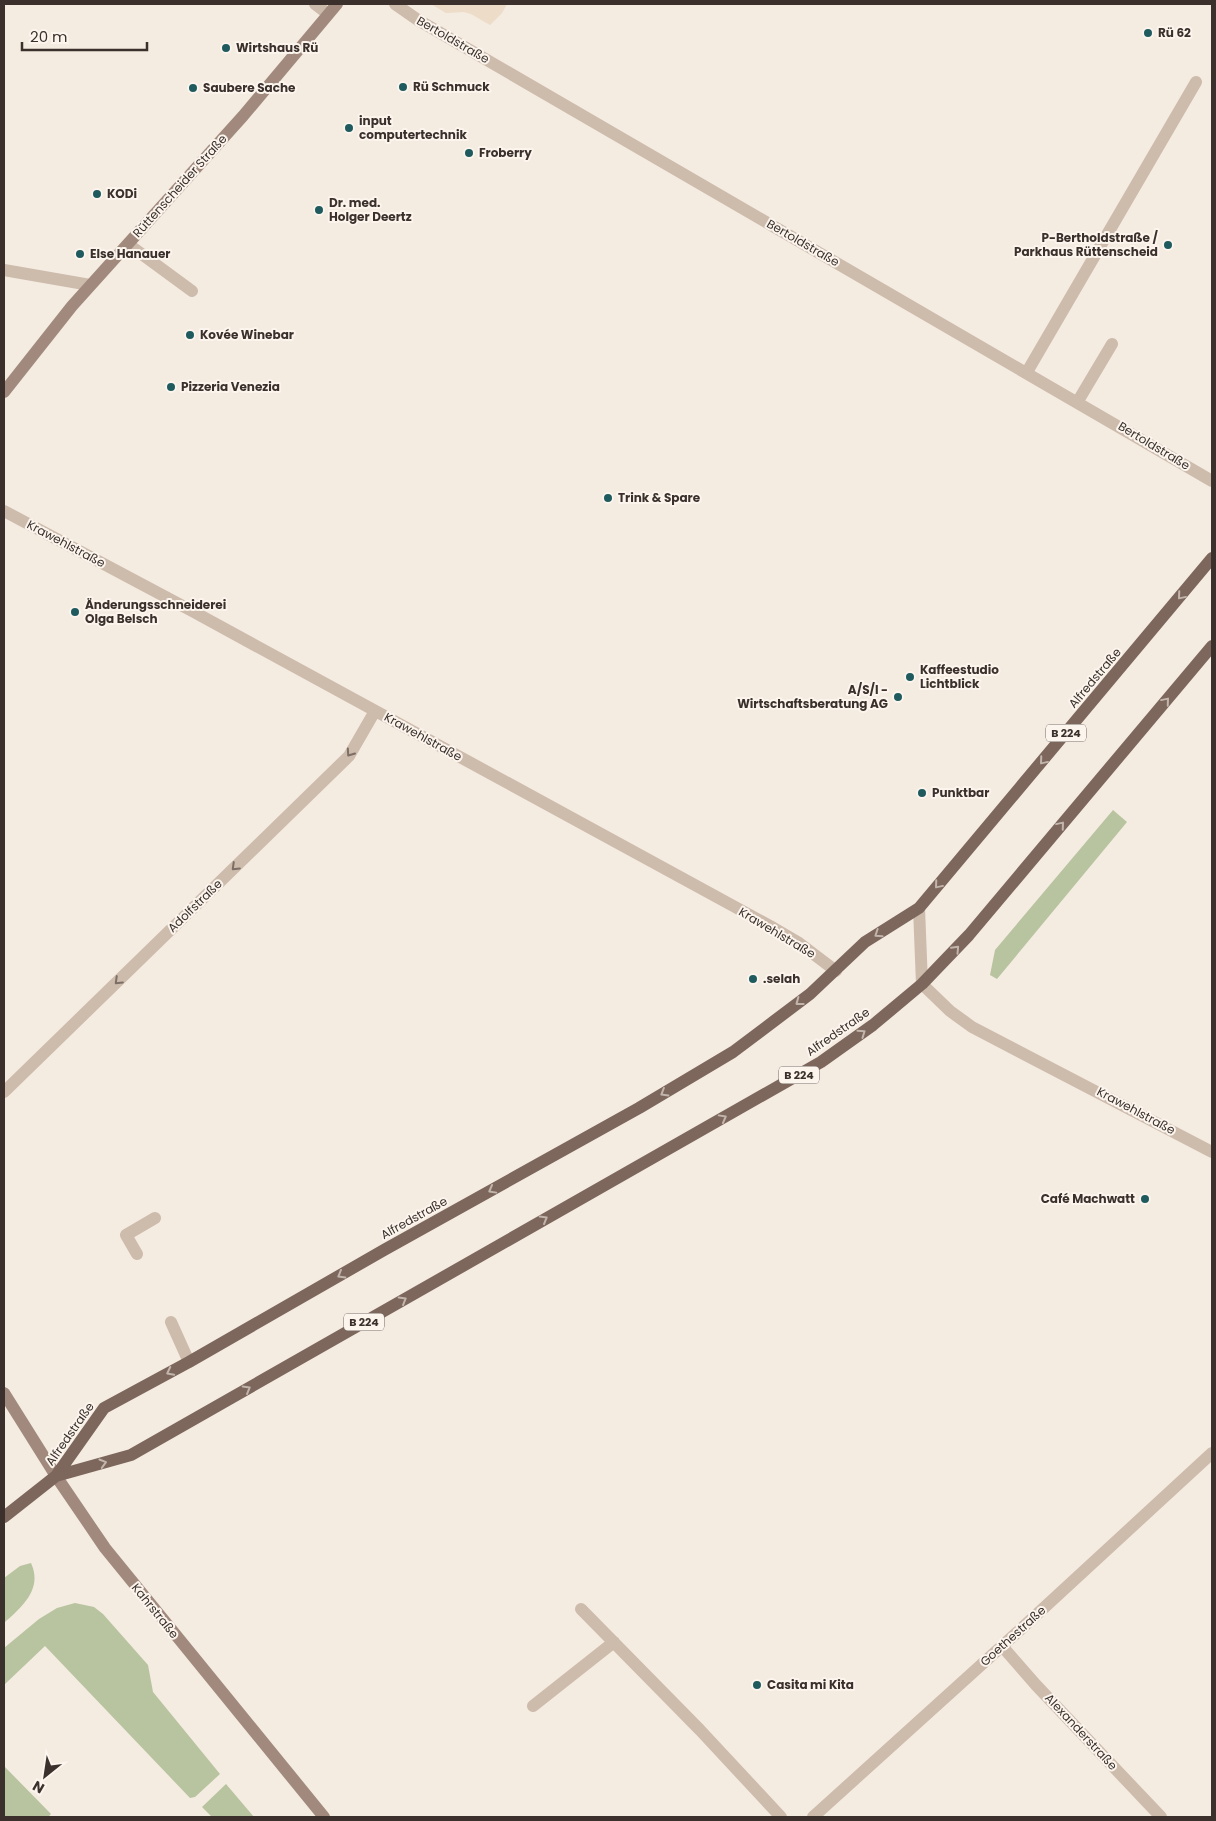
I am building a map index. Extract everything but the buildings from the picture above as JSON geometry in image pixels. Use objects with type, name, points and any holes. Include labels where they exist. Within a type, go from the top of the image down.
[{"type":"main road","name":"Alfredstraße","points":[[56,1476],[104,1408],[639,1108],[733,1052],[810,994],[866,942],[920,908],[1212,558]]},
{"type":"main road","name":"Alfredstraße","points":[[56,1476],[131,1455],[821,1062],[873,1025],[922,984],[969,934],[1212,646]]},
{"type":"main road","name":"B 224","points":[[4,1517],[56,1476]]},
{"type":"street","points":[[315,4],[328,14]]},
{"type":"street","name":"Rüttenscheider Straße","points":[[4,392],[90,285],[244,116],[337,4]]},
{"type":"street","name":"Bertoldstraße","points":[[395,4],[418,20],[1078,401],[1212,481]]},
{"type":"street","points":[[1026,372],[1196,82]]},
{"type":"street","points":[[128,244],[192,291]]},
{"type":"street","points":[[4,270],[90,285]]},
{"type":"street","points":[[1078,401],[1112,344]]},
{"type":"street","name":"Krawehlstraße","points":[[4,512],[203,617],[770,926],[836,971]]},
{"type":"street","name":"Adolfstraße","points":[[4,1092],[349,756],[375,711]]},
{"type":"street","points":[[920,908],[922,984]]},
{"type":"street","name":"Krawehlstraße","points":[[922,984],[950,1011],[972,1027],[1212,1152]]},
{"type":"street","points":[[137,1254],[126,1235],[155,1218]]},
{"type":"street","points":[[171,1322],[189,1362]]},
{"type":"street","name":"Kahrstraße","points":[[4,1393],[56,1476],[121,1570],[324,1817]]},
{"type":"street","name":"Goethestraße","points":[[813,1817],[1212,1453]]},
{"type":"street","points":[[581,1609],[700,1730],[781,1817]]},
{"type":"street","points":[[533,1706],[614,1642]]},
{"type":"street","name":"Alexanderstraße","points":[[1002,1646],[1036,1685],[1161,1817]]},
{"type":"green space","points":[[1113,810],[1127,822],[997,979],[990,975],[995,950]]},
{"type":"green space","points":[[31,1563],[34,1581],[29,1597],[18,1611],[4,1623],[4,1578],[20,1566]]},
{"type":"green space","points":[[75,1603],[94,1607],[103,1614],[148,1665],[153,1692],[220,1774],[195,1797],[190,1798],[45,1646],[4,1685],[4,1648],[39,1619],[57,1608]]},
{"type":"green space","points":[[4,1766],[51,1814],[48,1817],[4,1817]]},
{"type":"green space","points":[[226,1784],[254,1817],[212,1817],[202,1807]]},
{"type":"shaded area","points":[[431,4],[507,4],[502,13],[490,25],[471,14],[464,12],[446,13]]},
{"type":"place","name":"Rü 62","points":[[1148,33]]},
{"type":"place","name":"Wirtshaus Rü","points":[[226,48]]},
{"type":"place","name":"Rü Schmuck","points":[[403,87]]},
{"type":"place","name":"Saubere Sache","points":[[193,88]]},
{"type":"place","name":"input computertechnik","points":[[349,128]]},
{"type":"place","name":"Froberry","points":[[469,153]]},
{"type":"place","name":"KODi","points":[[97,194]]},
{"type":"place","name":"Dr. med. Holger Deertz","points":[[319,210]]},
{"type":"place","name":"P-Bertholdstraße / Parkhaus Rüttenscheid","points":[[1168,245]]},
{"type":"place","name":"Else Hanauer","points":[[80,254]]},
{"type":"place","name":"Kovée Winebar","points":[[190,335]]},
{"type":"place","name":"Pizzeria Venezia","points":[[171,387]]},
{"type":"place","name":"Trink & Spare","points":[[608,498]]},
{"type":"place","name":"Änderungsschneiderei Olga Belsch","points":[[75,612]]},
{"type":"place","name":"Kaffeestudio Lichtblick","points":[[910,677]]},
{"type":"place","name":"A/S/I - Wirtschaftsberatung AG","points":[[898,697]]},
{"type":"place","name":"Punktbar","points":[[922,793]]},
{"type":"place","name":".selah","points":[[753,979]]},
{"type":"place","name":"Café Machwatt","points":[[1145,1199]]},
{"type":"place","name":"Casita mi Kita","points":[[757,1685]]}]
